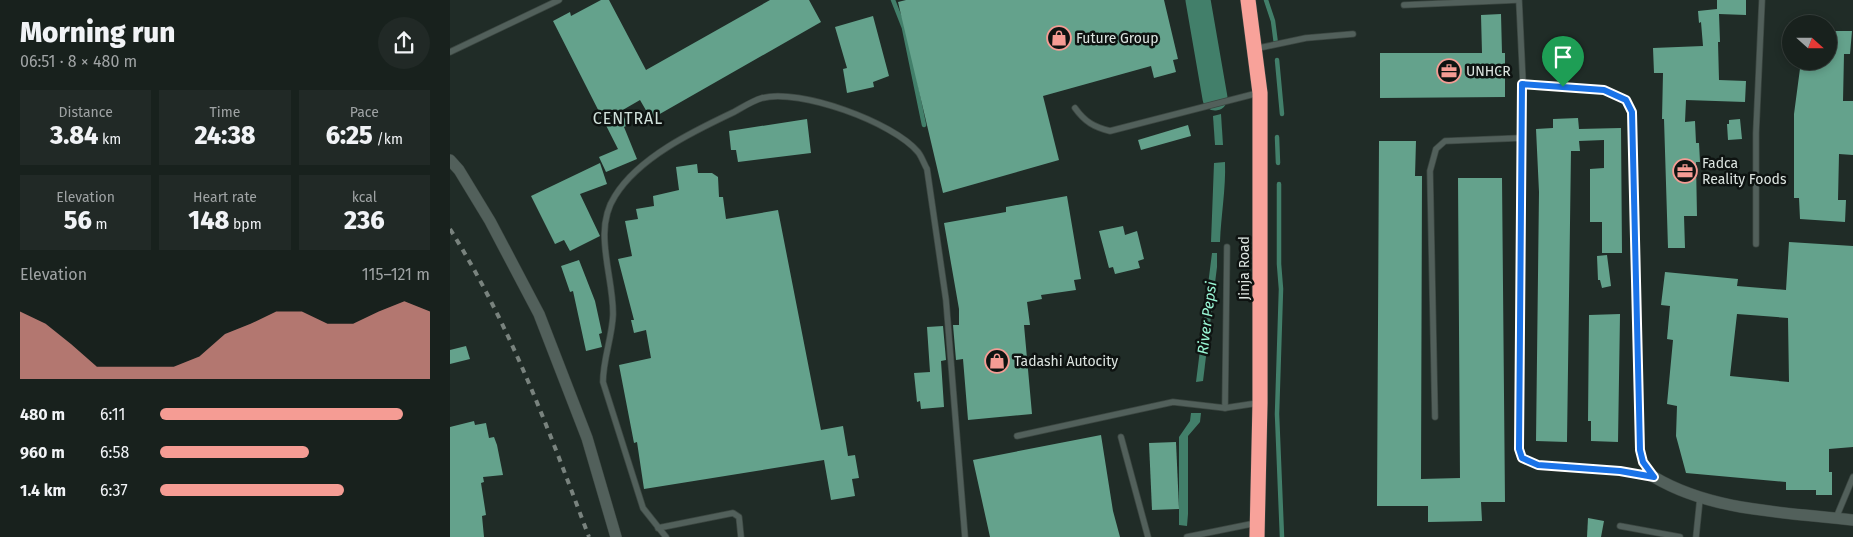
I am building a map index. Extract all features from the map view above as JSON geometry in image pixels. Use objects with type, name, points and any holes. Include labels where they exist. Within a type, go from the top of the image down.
[{"type":"highway","name":"Jinja Road","points":[[1248,0],[1260,93],[1260,403],[1256,530]]},
{"type":"street","points":[[450,160],[459,170],[490,221],[539,314],[587,438],[616,537]]},
{"type":"street","points":[[1654,477],[1676,490],[1742,508],[1853,520]]},
{"type":"lane","points":[[450,52],[559,0]]},
{"type":"lane","points":[[1404,5],[1518,0],[1522,84],[1519,449],[1522,458],[1538,465],[1620,471],[1654,477]]},
{"type":"lane","points":[[1756,244],[1756,133],[1762,0]]},
{"type":"lane","points":[[1254,49],[1306,38],[1353,34]]},
{"type":"lane","points":[[1522,84],[1604,90],[1626,100],[1632,112],[1640,450],[1643,462],[1654,477]]},
{"type":"lane","points":[[1076,108],[1084,121],[1098,128],[1110,131],[1260,93]]},
{"type":"lane","points":[[666,537],[643,508],[603,382],[603,364],[613,315],[604,238],[607,215],[614,196],[639,168],[692,133],[762,98],[792,96],[836,107],[882,125],[919,152],[927,169],[946,300],[965,537]]},
{"type":"lane","points":[[1435,416],[1430,171],[1436,149],[1445,141],[1521,138]]},
{"type":"lane","points":[[1225,408],[1227,247]]},
{"type":"lane","points":[[1017,436],[1173,402],[1225,408],[1260,403]]},
{"type":"lane","points":[[1121,437],[1148,537]]},
{"type":"lane","points":[[1836,518],[1853,477]]},
{"type":"lane","points":[[1696,537],[1700,498]]},
{"type":"lane","points":[[658,528],[733,513],[739,517],[741,537]]},
{"type":"lane","points":[[1620,526],[1680,537]]},
{"type":"lane","points":[[1187,537],[1256,530]]},
{"type":"water","points":[[1208,29],[1220,97],[1212,98],[1198,31]]},
{"type":"water","points":[[1221,114],[1223,145],[1215,145],[1213,116]]},
{"type":"water","points":[[1225,162],[1220,242],[1211,242],[1214,163]]},
{"type":"water","points":[[1212,253],[1217,253],[1217,267],[1203,381],[1196,382]]},
{"type":"water","points":[[1191,413],[1201,413],[1200,422],[1188,436],[1187,526],[1179,525],[1179,437],[1190,421]]},
{"type":"building","points":[[601,0],[609,0],[646,70],[770,0],[809,0],[821,22],[651,119],[640,100],[621,111],[628,125],[624,127],[637,159],[606,172],[599,157],[618,149],[553,21],[570,12],[571,16]]},
{"type":"building","points":[[906,0],[1164,0],[1178,59],[1173,60],[1176,72],[1154,78],[1151,66],[1043,96],[1059,160],[943,193],[898,2]]},
{"type":"building","points":[[1717,0],[1746,0],[1746,15],[1719,14],[1720,42],[1718,42],[1719,80],[1746,81],[1745,102],[1686,100],[1685,122],[1695,121],[1696,143],[1699,143],[1700,162],[1696,162],[1697,216],[1684,216],[1685,248],[1668,248],[1664,119],[1662,119],[1663,73],[1654,73],[1653,48],[1703,46],[1698,11],[1717,9]]},
{"type":"building","points":[[1501,14],[1502,53],[1505,53],[1505,97],[1380,98],[1380,53],[1482,53],[1481,15]]},
{"type":"building","points":[[873,16],[889,76],[873,82],[874,87],[847,93],[843,69],[847,68],[835,27]]},
{"type":"building","points":[[1838,31],[1852,31],[1850,54],[1844,54],[1843,101],[1853,101],[1853,155],[1839,154],[1838,200],[1846,200],[1845,222],[1800,219],[1799,198],[1794,198],[1794,114],[1800,70],[1838,70]]},
{"type":"building","points":[[1578,118],[1579,129],[1621,128],[1622,253],[1602,253],[1602,222],[1590,222],[1590,169],[1604,168],[1604,140],[1579,141],[1580,151],[1571,151],[1567,442],[1536,441],[1539,192],[1536,129],[1553,128],[1553,119]]},
{"type":"building","points":[[807,119],[811,153],[738,162],[736,150],[731,150],[729,131]]},
{"type":"building","points":[[1740,119],[1742,139],[1728,140],[1727,124],[1729,124],[1729,120]]},
{"type":"building","points":[[1188,125],[1191,136],[1141,150],[1138,140]]},
{"type":"building","points":[[1379,141],[1416,141],[1415,176],[1422,176],[1421,479],[1460,478],[1458,178],[1502,178],[1505,502],[1481,502],[1482,521],[1428,522],[1428,506],[1377,506]]},
{"type":"building","points":[[600,163],[607,184],[580,194],[600,236],[570,251],[564,240],[555,244],[531,196]]},
{"type":"building","points":[[697,164],[698,173],[712,173],[718,177],[719,197],[723,197],[726,219],[778,210],[821,430],[843,426],[848,456],[855,455],[859,478],[852,479],[855,496],[831,500],[824,460],[644,489],[637,442],[634,443],[619,365],[651,358],[646,330],[634,333],[631,320],[634,320],[618,259],[632,256],[625,221],[638,219],[636,209],[654,206],[653,196],[679,190],[676,167]]},
{"type":"building","points":[[1067,196],[1081,279],[1074,280],[1076,290],[1041,295],[1042,299],[1027,302],[1030,325],[1024,325],[1032,414],[968,420],[963,359],[956,360],[953,325],[959,325],[959,309],[944,223],[1006,212],[1006,207]]},
{"type":"building","points":[[1123,226],[1125,235],[1137,231],[1144,259],[1138,261],[1140,268],[1115,274],[1113,267],[1109,268],[1099,231]]},
{"type":"building","points":[[1789,242],[1853,246],[1853,447],[1829,449],[1832,495],[1816,495],[1816,490],[1786,490],[1786,482],[1686,473],[1676,436],[1677,406],[1667,404],[1673,340],[1667,339],[1670,306],[1661,305],[1665,272],[1738,279],[1737,286],[1786,290]],"holes":[[[1737,314],[1788,318],[1789,382],[1730,376]]]},
{"type":"building","points":[[1607,255],[1611,286],[1602,288],[1600,280],[1598,280],[1597,256]]},
{"type":"building","points":[[579,260],[595,301],[602,333],[599,334],[602,347],[586,351],[573,291],[570,292],[561,266]]},
{"type":"building","points":[[1620,314],[1618,442],[1591,441],[1591,421],[1588,421],[1589,315]]},
{"type":"building","points":[[943,326],[946,360],[941,361],[944,407],[921,409],[920,401],[917,402],[914,373],[930,372],[927,327]]},
{"type":"building","points":[[466,346],[470,359],[450,364],[450,350]]},
{"type":"building","points":[[474,421],[475,425],[486,423],[489,438],[494,437],[503,475],[483,477],[484,482],[481,483],[486,515],[482,516],[484,537],[450,537],[450,427]]},
{"type":"building","points":[[1101,435],[1113,511],[1120,537],[990,537],[973,460]]},
{"type":"building","points":[[1176,442],[1179,509],[1152,510],[1149,443]]},
{"type":"building","points":[[1588,518],[1604,521],[1601,537],[1587,537]]},
{"type":"waterway","points":[[893,0],[904,28],[924,125]]},
{"type":"waterway","name":"River Pepsi","points":[[1198,0],[1215,98]]},
{"type":"waterway","points":[[1266,0],[1273,21],[1276,44]]},
{"type":"waterway","points":[[1277,60],[1282,114]]},
{"type":"waterway","points":[[1277,137],[1278,163]]},
{"type":"waterway","points":[[1279,184],[1279,264],[1281,289],[1277,414],[1282,537]]},
{"type":"railway","points":[[450,229],[492,303],[510,341],[544,419],[589,537]]},
{"type":"place","name":"Future Group","points":[[1059,38]]},
{"type":"place","name":"UNHCR","points":[[1449,71]]},
{"type":"place","name":"Fadca Reality Foods","points":[[1685,171]]},
{"type":"place","name":"Tadashi Autocity","points":[[997,361]]},
{"type":"district","name":"CENTRAL","points":[[628,118]]},
{"type":"route","points":[[1522,84],[1563,87],[1604,90],[1616,94],[1626,100],[1632,112],[1640,450],[1643,462],[1654,477],[1620,471],[1538,465],[1522,458],[1519,449],[1522,84]]}]
